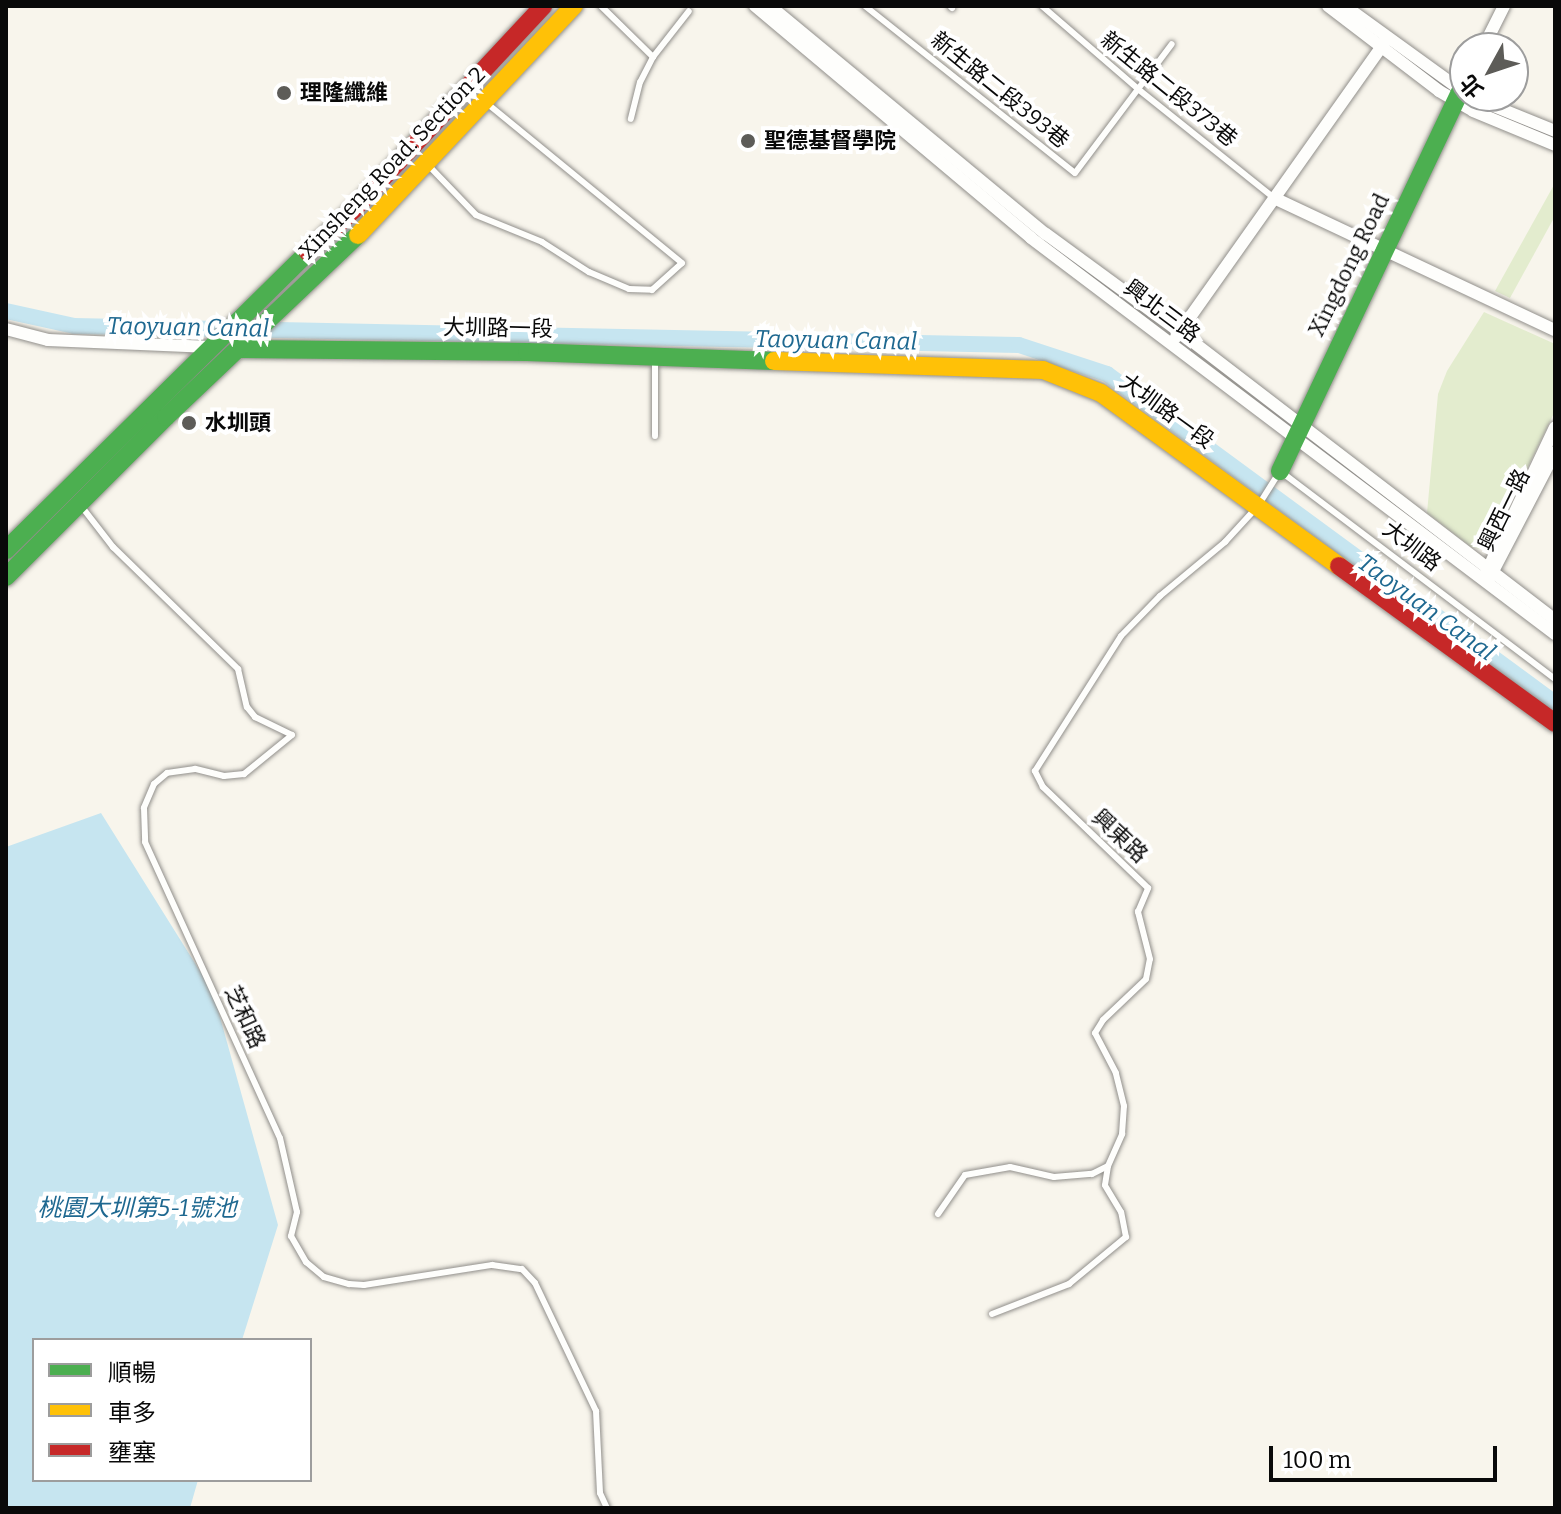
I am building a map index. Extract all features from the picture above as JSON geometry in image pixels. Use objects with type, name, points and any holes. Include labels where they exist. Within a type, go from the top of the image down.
[{"type":"street","points":[[6,550],[257,299],[353,210],[543,6]]},
{"type":"street","name":"Xinsheng Road. Section 2","points":[[6,577],[387,208],[574,6]]},
{"type":"street","name":"興北三路","points":[[755,6],[1031,238],[1176,337]]},
{"type":"street","points":[[770,6],[1046,234],[1296,431],[1555,620]]},
{"type":"street","points":[[1328,6],[1449,84]]},
{"type":"street","points":[[1345,6],[1384,42]]},
{"type":"street","points":[[1491,32],[1504,6]]},
{"type":"street","points":[[1176,337],[1384,42]]},
{"type":"street","name":"Xingdong Road","points":[[1278,475],[1383,250],[1453,112]]},
{"type":"street","points":[[1497,112],[1555,145]]},
{"type":"street","points":[[1509,112],[1555,131]]},
{"type":"street","points":[[1274,198],[1555,330]]},
{"type":"street","points":[[6,329],[48,340],[210,347]]},
{"type":"street","name":"大圳路一段","points":[[241,349],[655,356],[1043,370],[1101,393],[1555,723]]},
{"type":"street","points":[[1489,574],[1555,427]]},
{"type":"street","name":"興西一路","points":[[1489,574],[1555,452]]},
{"type":"street","points":[[1489,574],[1555,634]]},
{"type":"lane","points":[[601,6],[653,57]]},
{"type":"lane","name":"新生路二段393巷","points":[[865,6],[1075,173],[1138,89]]},
{"type":"lane","name":"新生路二段373巷","points":[[1042,6],[1138,89],[1274,198]]},
{"type":"lane","points":[[631,119],[640,82],[653,57],[689,11]]},
{"type":"lane","points":[[1138,89],[1172,44]]},
{"type":"lane","points":[[427,164],[476,215],[542,242],[589,272],[629,289],[652,290],[682,263],[485,102]]},
{"type":"lane","points":[[655,356],[655,436]]},
{"type":"lane","points":[[1257,506],[1278,475]]},
{"type":"lane","name":"大圳路","points":[[1278,475],[1555,679]]},
{"type":"lane","name":"芝和路","points":[[79,504],[113,547],[238,669],[247,707],[255,717],[292,735],[244,774],[224,776],[195,769],[167,773],[154,784],[144,808],[145,842],[280,1138],[297,1212],[291,1236],[306,1262],[324,1277],[349,1284],[364,1285],[492,1265],[522,1269],[535,1283],[596,1411],[600,1493],[607,1508]]},
{"type":"lane","name":"興東路","points":[[1108,1166],[1122,1134],[1124,1106],[1116,1073],[1095,1033],[1103,1020],[1146,979],[1150,959],[1138,912],[1148,888],[1043,787],[1035,771],[1121,636],[1160,596],[1225,542],[1257,506]]},
{"type":"lane","points":[[938,1214],[965,1175],[1010,1167],[1054,1177],[1092,1174],[1108,1166]]},
{"type":"lane","points":[[992,1314],[1069,1284],[1126,1237],[1121,1212],[1105,1185],[1108,1166]]},
{"type":"green space","points":[[1555,183],[1555,216],[1510,298],[1495,291]]},
{"type":"green space","points":[[1484,312],[1555,344],[1555,411],[1490,545],[1479,549],[1471,547],[1427,513],[1438,394],[1447,371]]},
{"type":"water","name":"桃園大圳第5-1號池","points":[[101,813],[213,992],[278,1225],[243,1338],[32,1338],[32,1482],[197,1482],[190,1508],[6,1508],[6,847]]},
{"type":"waterway","name":"Taoyuan Canal","points":[[6,311],[74,326],[1019,345],[1107,374],[1555,703]]},
{"type":"traffic: fast","points":[[1280,471],[1451,112]]},
{"type":"traffic: fast","points":[[6,577],[166,417],[358,235]]},
{"type":"traffic: fast","points":[[6,550],[308,252]]},
{"type":"traffic: fast","points":[[241,349],[527,352],[774,361]]},
{"type":"traffic: slow","points":[[358,235],[574,6]]},
{"type":"traffic: slow","points":[[774,361],[1043,370],[1101,393],[1339,566]]},
{"type":"traffic: jam","points":[[308,252],[353,210],[543,6]]},
{"type":"traffic: jam","points":[[1339,566],[1555,723]]},
{"type":"place","name":"理隆纖維","points":[[284,93]]},
{"type":"place","name":"聖德基督學院","points":[[748,141]]},
{"type":"place","name":"水圳頭","points":[[189,423]]}]
